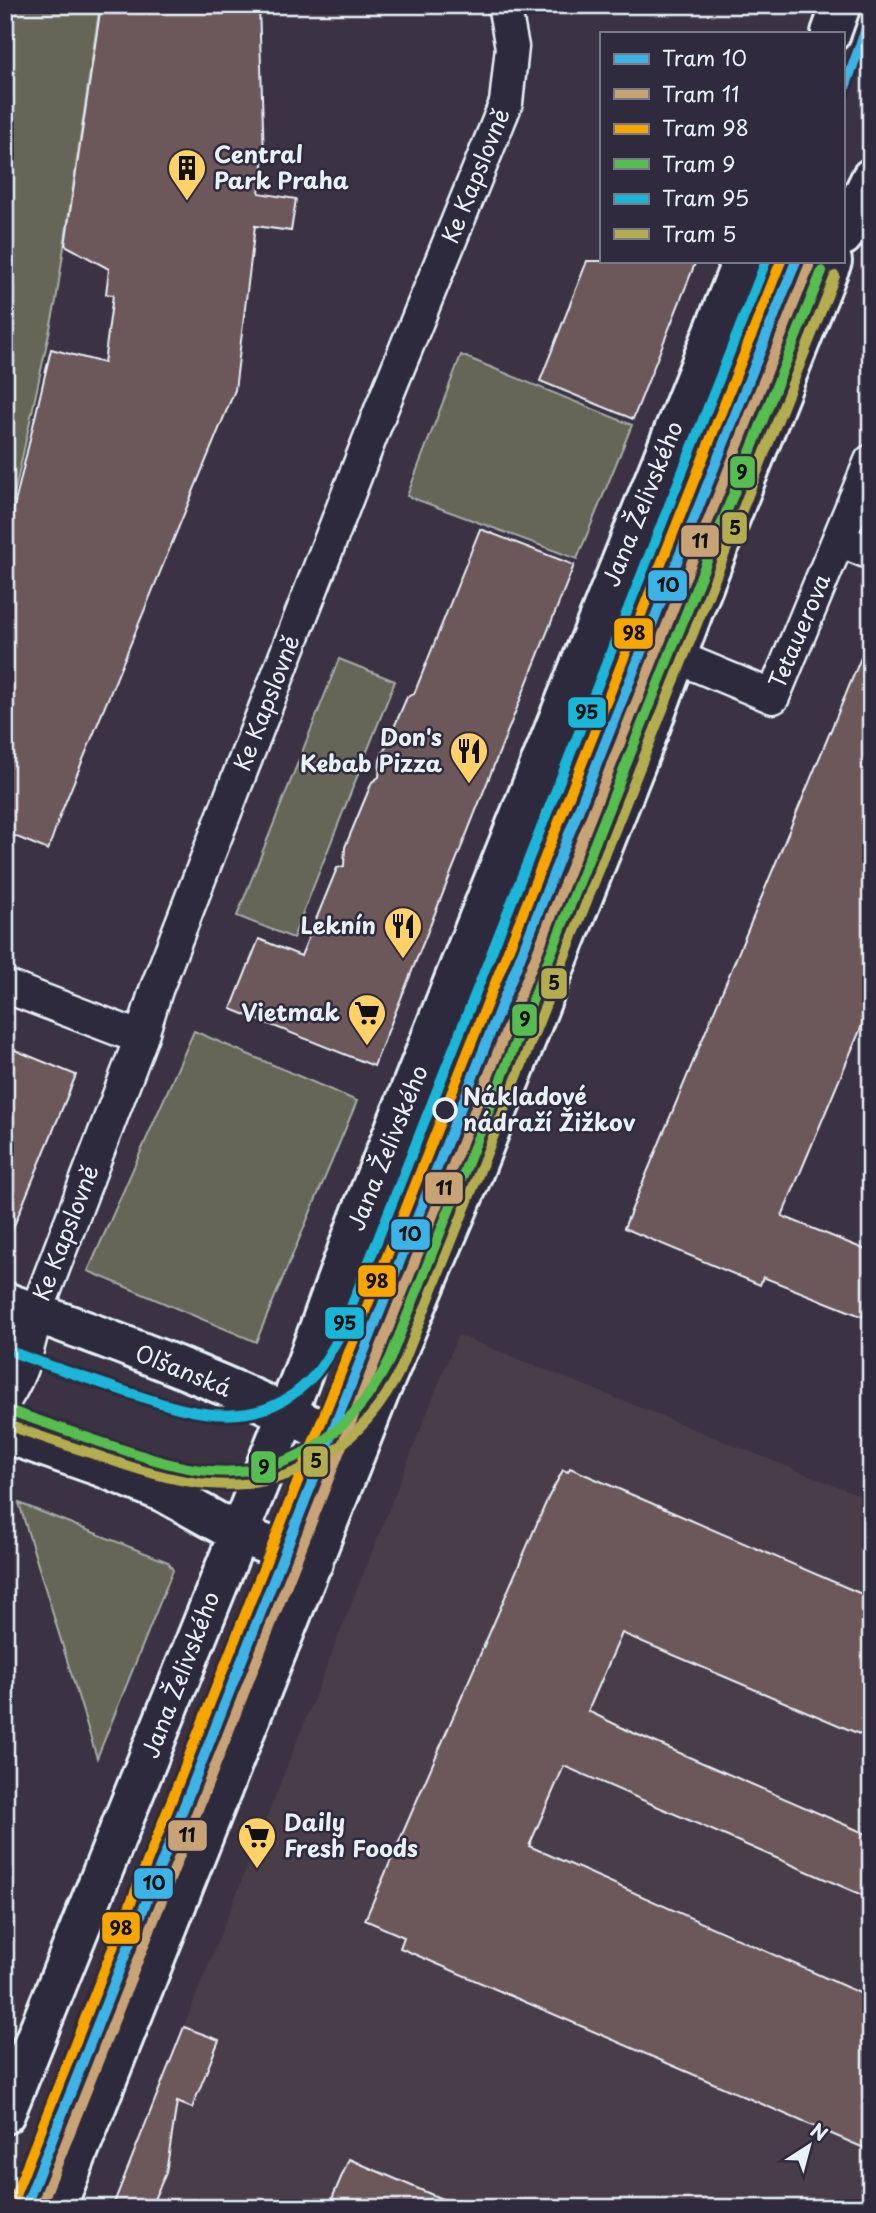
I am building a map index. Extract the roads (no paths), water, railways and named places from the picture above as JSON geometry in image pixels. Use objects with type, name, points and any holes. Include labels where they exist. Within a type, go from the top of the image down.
[{"type":"main road","points":[[831,32],[841,5]]},
{"type":"main road","points":[[844,234],[871,178]]},
{"type":"main road","name":"Jana Želivského","points":[[5,2114],[287,1413],[369,1194],[742,262]]},
{"type":"main road","points":[[56,2208],[394,1355],[471,1178],[832,262]]},
{"type":"main road","name":"Olšanská","points":[[20,1308],[184,1370],[287,1413],[357,1448]]},
{"type":"main road","points":[[5,1433],[99,1466],[165,1493],[237,1533],[313,1563]]},
{"type":"street","name":"Ke Kapslovně","points":[[5,1399],[16,1383],[25,1361],[20,1308],[141,1038],[156,990],[382,407],[506,103],[512,47],[504,5]]},
{"type":"street","name":"Tetauerova","points":[[677,657],[773,697],[871,461]]},
{"type":"street","points":[[839,540],[871,553]]},
{"type":"street","points":[[5,986],[141,1038]]},
{"type":"tram line","name":"10","points":[[844,90],[871,15]]},
{"type":"tram line","name":"95","points":[[15,1353],[177,1408],[226,1415],[250,1413],[273,1406],[295,1393],[316,1373],[339,1337],[766,262]]},
{"type":"tram line","name":"98","points":[[12,2203],[781,262]]},
{"type":"tram line","name":"10","points":[[25,2208],[796,262]]},
{"type":"tram line","name":"11","points":[[40,2208],[809,266]]},
{"type":"tram line","name":"9","points":[[5,1409],[161,1462],[200,1470],[232,1472],[261,1468],[288,1460],[313,1447],[357,1410],[390,1359],[822,271]]},
{"type":"tram line","name":"5","points":[[5,1424],[153,1473],[181,1480],[236,1485],[293,1473],[321,1459],[358,1430],[379,1405],[403,1364],[835,276]]},
{"type":"place","name":"Central Park Praha","points":[[187,202]]},
{"type":"place","name":"Don's Kebab Pizza","points":[[469,785]]},
{"type":"place","name":"Leknín","points":[[403,960]]},
{"type":"place","name":"Vietmak","points":[[367,1047]]},
{"type":"place","name":"Nákladové nádraží Žižkov","points":[[445,1110]]},
{"type":"place","name":"Daily Fresh Foods","points":[[257,1870]]}]
